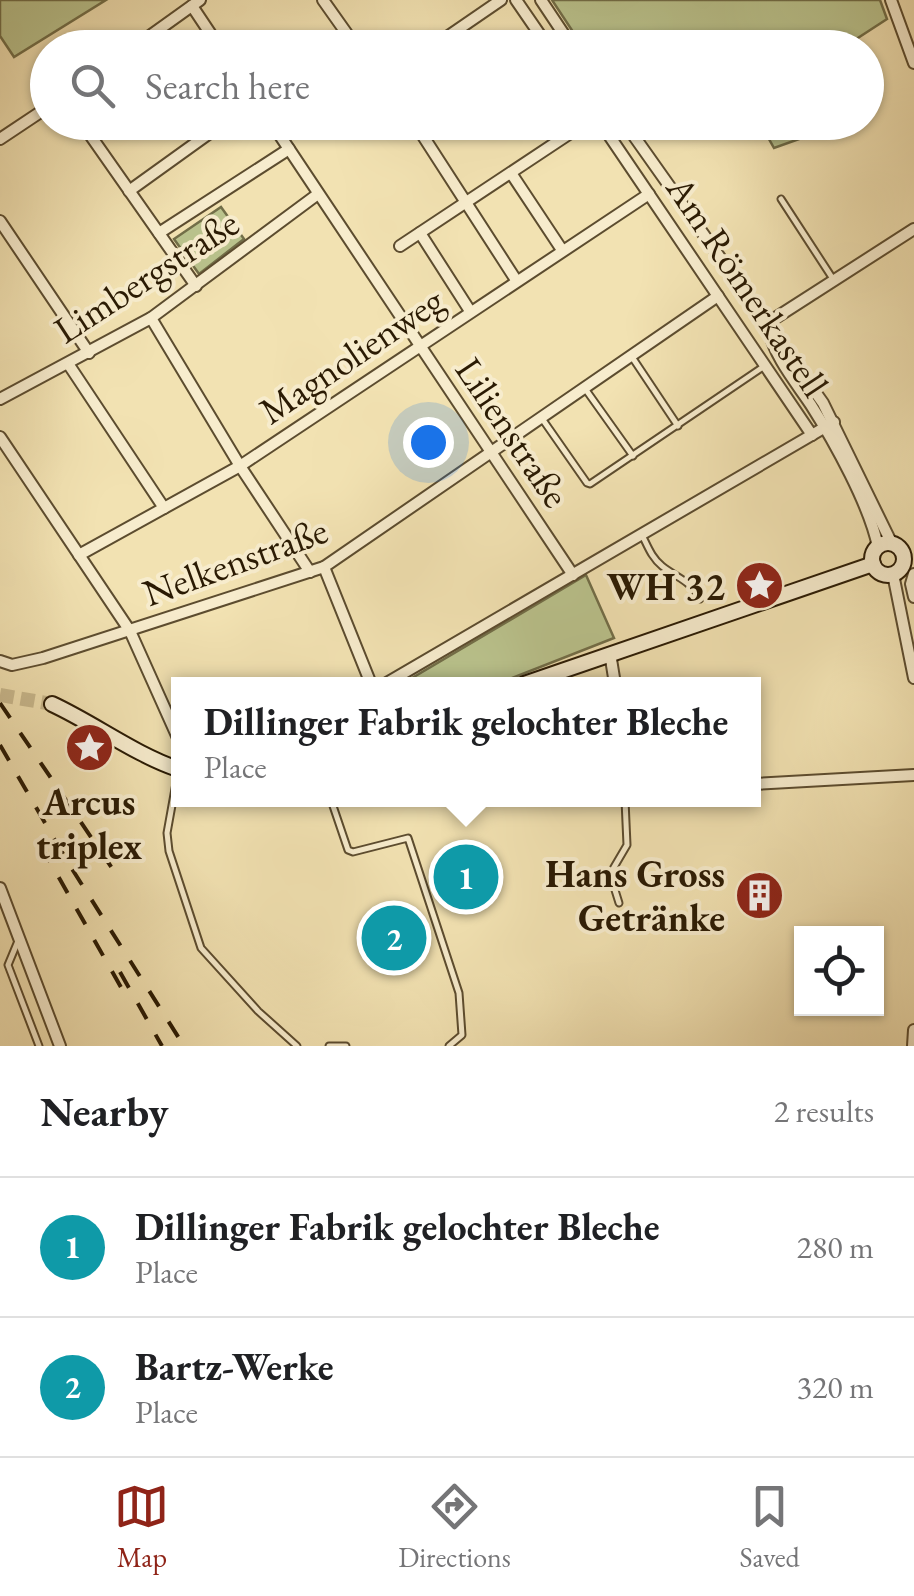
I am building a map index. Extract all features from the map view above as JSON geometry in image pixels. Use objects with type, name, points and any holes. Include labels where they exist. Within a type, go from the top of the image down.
[{"type":"street","points":[[324,0],[345,30]]},
{"type":"street","points":[[458,30],[501,0]]},
{"type":"street","points":[[516,0],[537,30]]},
{"type":"street","points":[[541,0],[561,30]]},
{"type":"street","points":[[891,0],[914,63]]},
{"type":"street","points":[[158,30],[196,3],[210,30]]},
{"type":"street","points":[[0,139],[30,119]]},
{"type":"street","points":[[94,140],[196,286]]},
{"type":"street","points":[[129,191],[200,140]]},
{"type":"street","name":"Lilienstraße","points":[[283,140],[574,574]]},
{"type":"street","points":[[426,140],[516,280]]},
{"type":"street","points":[[400,246],[560,140]]},
{"type":"street","name":"Am Römerkastell","points":[[612,140],[812,435]]},
{"type":"street","points":[[637,140],[767,326],[777,354],[830,425],[897,549],[901,568],[893,574],[880,572],[873,564],[873,555],[897,549]]},
{"type":"street","points":[[159,233],[289,149]]},
{"type":"street","points":[[511,173],[562,250]]},
{"type":"street","name":"Limbergstraße","points":[[0,398],[151,318],[318,194]]},
{"type":"street","name":"Magnolienweg","points":[[79,555],[240,466],[649,194]]},
{"type":"street","points":[[0,221],[89,354]]},
{"type":"street","points":[[767,326],[914,229]]},
{"type":"street","points":[[420,233],[470,311]]},
{"type":"street","name":"Nelkenstraße","points":[[0,661],[12,666],[324,567],[718,296]]},
{"type":"street","points":[[151,318],[240,466],[310,572]]},
{"type":"street","points":[[68,365],[164,508]]},
{"type":"street","points":[[398,677],[830,425]]},
{"type":"street","points":[[0,437],[130,631],[171,722]]},
{"type":"street","points":[[547,677],[873,564]]},
{"type":"street","points":[[324,567],[368,677]]},
{"type":"street","points":[[893,574],[914,678]]},
{"type":"street","points":[[914,574],[914,597]]},
{"type":"street","points":[[610,653],[614,677]]},
{"type":"street","points":[[52,704],[171,767]]},
{"type":"street","points":[[761,784],[914,775]]},
{"type":"street","points":[[0,888],[60,1046]]},
{"type":"street","points":[[913,1046],[914,1030]]},
{"type":"lane","points":[[781,199],[835,282]]},
{"type":"lane","points":[[630,355],[678,426]]},
{"type":"lane","points":[[542,417],[587,483],[634,456],[765,365]]},
{"type":"lane","points":[[584,387],[634,456]]},
{"type":"lane","points":[[641,534],[663,568],[690,584],[700,599]]},
{"type":"lane","points":[[171,807],[166,833],[169,851],[201,948],[258,1012],[296,1046]]},
{"type":"lane","points":[[333,807],[348,850],[408,838],[459,993],[462,1035],[449,1046]]},
{"type":"lane","points":[[618,903],[610,874],[627,845],[625,807]]},
{"type":"lane","points":[[19,939],[8,965],[39,1046]]},
{"type":"lane","points":[[329,1046],[346,1046]]},
{"type":"green space","points":[[0,0],[106,0],[58,30],[30,30],[30,47],[14,57],[0,36]]},
{"type":"green space","points":[[552,0],[880,0],[887,19],[870,30],[572,30]]},
{"type":"green space","points":[[770,140],[796,140],[774,148]]},
{"type":"green space","points":[[221,207],[244,239],[199,274],[174,239]]},
{"type":"green space","points":[[586,575],[614,638],[515,677],[414,677]]},
{"type":"tunnel","points":[[0,695],[52,704]]},
{"type":"railway","points":[[0,703],[112,868]]},
{"type":"railway","points":[[0,745],[67,861],[184,1046]]},
{"type":"railway","points":[[41,846],[122,989]]},
{"type":"railway","points":[[120,972],[162,1046]]},
{"type":"place","name":"WH 32","points":[[760,586]]},
{"type":"place","name":"Arcus triplex","points":[[89,747]]},
{"type":"place","name":"Dillinger Fabrik gelochter Bleche","points":[[466,877]]},
{"type":"place","name":"Hans Gross Getränke","points":[[760,895]]},
{"type":"place","name":"Bartz-Werke","points":[[394,938]]}]
